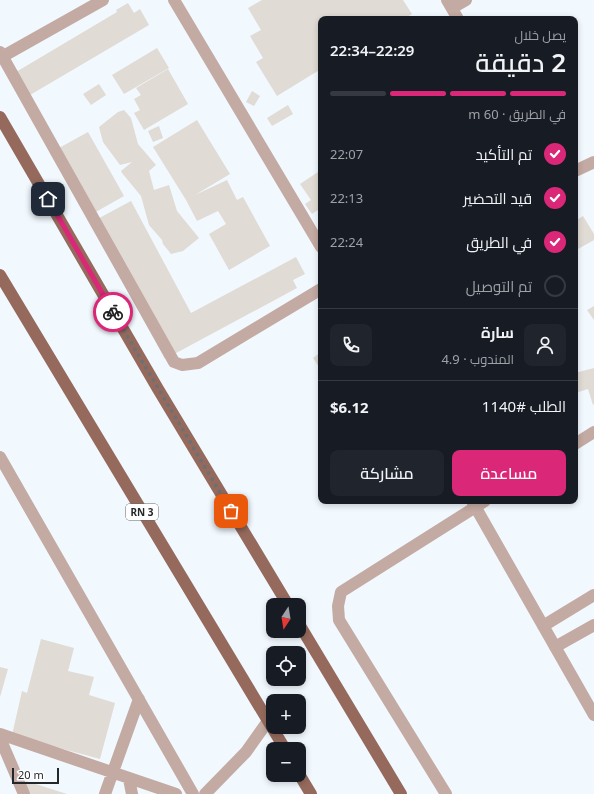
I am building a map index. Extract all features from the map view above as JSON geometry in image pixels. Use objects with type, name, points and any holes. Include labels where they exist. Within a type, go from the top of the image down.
[{"type":"main road","points":[[0,118],[158,389],[284,598]]},
{"type":"main road","name":"RN 3","points":[[0,275],[266,718]]},
{"type":"main road","points":[[306,636],[401,794]]},
{"type":"main road","points":[[304,782],[311,794]]},
{"type":"street","points":[[103,0],[1,55],[174,362],[182,365],[198,363],[318,291]]},
{"type":"street","points":[[174,0],[318,242]]},
{"type":"street","points":[[456,16],[450,4],[466,0]]},
{"type":"street","points":[[578,170],[594,162]]},
{"type":"street","points":[[578,442],[594,432]]},
{"type":"street","points":[[0,457],[193,794]]},
{"type":"street","points":[[446,794],[339,620],[338,606],[341,592],[475,504]]},
{"type":"street","points":[[478,504],[543,626],[594,716]]},
{"type":"street","points":[[543,626],[594,595]]},
{"type":"street","points":[[556,647],[594,625]]},
{"type":"street","points":[[105,794],[139,699]]},
{"type":"street","points":[[205,794],[246,752],[266,724]]},
{"type":"street","points":[[0,734],[176,794]]},
{"type":"street","points":[[0,738],[24,794]]},
{"type":"street","points":[[129,779],[132,794]]},
{"type":"building","points":[[262,0],[403,0],[412,14],[409,16],[318,16],[318,71],[277,96],[256,62],[263,58],[250,36],[261,30],[248,8]]},
{"type":"building","points":[[128,3],[134,13],[140,9],[149,25],[30,95],[16,72],[117,12],[116,10]]},
{"type":"building","points":[[157,48],[169,68],[124,94],[112,75]]},
{"type":"building","points":[[168,69],[188,104],[144,130],[134,113],[140,110],[134,99],[141,95],[136,88]]},
{"type":"building","points":[[99,84],[106,95],[91,105],[83,94]]},
{"type":"building","points":[[252,91],[260,96],[254,106],[246,102]]},
{"type":"building","points":[[288,105],[293,114],[272,126],[267,118]]},
{"type":"building","points":[[124,110],[131,118],[138,144],[156,165],[149,171],[154,190],[169,185],[177,211],[199,238],[183,251],[171,254],[163,244],[162,240],[149,225],[141,196],[121,171],[132,162],[120,165],[103,142],[99,127],[118,112]]},
{"type":"building","points":[[197,120],[230,174],[195,195],[227,180],[237,200],[243,197],[270,246],[229,270],[209,234],[226,224],[218,211],[197,221],[186,200],[153,147]]},
{"type":"building","points":[[159,126],[163,138],[153,142],[148,131]]},
{"type":"building","points":[[88,132],[124,196],[87,217],[50,153]]},
{"type":"building","points":[[318,172],[318,210],[312,214],[305,204],[311,200],[300,184]]},
{"type":"building","points":[[131,201],[191,313],[296,257],[305,274],[293,280],[297,288],[165,359],[90,223]]},
{"type":"building","points":[[583,216],[594,234],[594,240],[578,249],[578,219]]},
{"type":"building","points":[[594,306],[594,320],[587,310]]},
{"type":"building","points":[[318,354],[318,366],[313,358]]},
{"type":"building","points":[[594,368],[593,405],[588,389],[578,392],[578,372]]},
{"type":"building","points":[[41,639],[74,648],[68,671],[94,677],[89,695],[115,703],[100,759],[12,735],[22,691],[27,693]]},
{"type":"building","points":[[0,667],[8,669],[0,697]]},
{"type":"building","points":[[26,781],[67,794],[22,794]]},
{"type":"way so far","points":[[113,312],[231,511]]},
{"type":"route","points":[[48,199],[113,312]]}]
